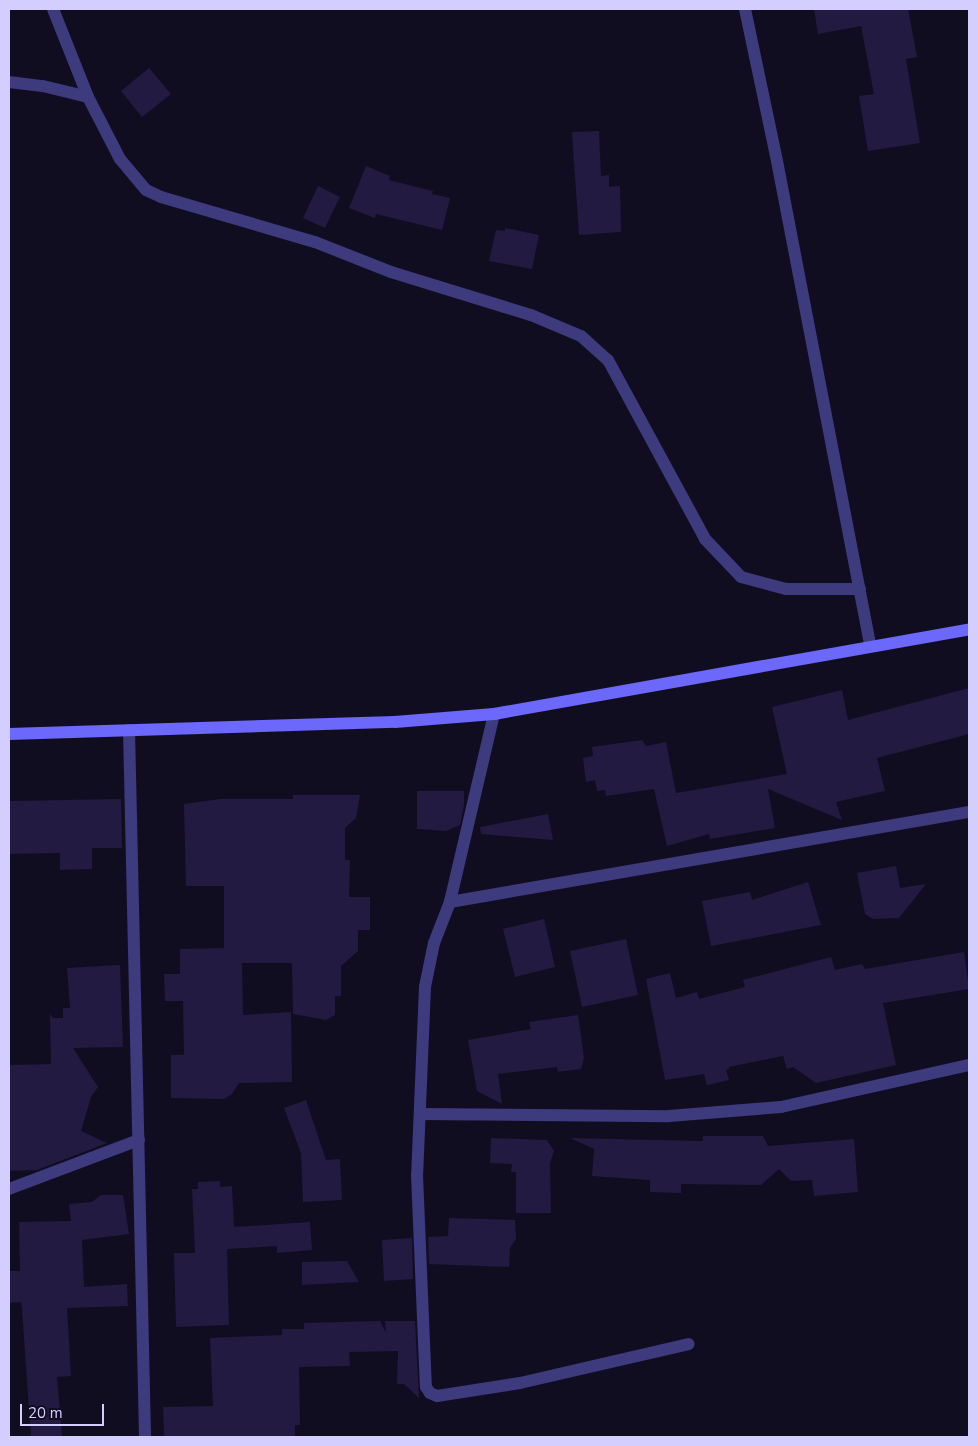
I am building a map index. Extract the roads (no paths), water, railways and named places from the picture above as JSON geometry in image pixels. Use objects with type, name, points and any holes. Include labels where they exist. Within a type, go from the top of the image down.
[{"type":"main road","points":[[9,734],[396,722],[494,714],[969,630]]},
{"type":"street","points":[[53,9],[88,97],[120,159],[146,190],[161,197],[315,242],[391,272],[531,315],[581,336],[608,360],[705,539],[741,577],[786,589],[860,589]]},
{"type":"street","points":[[745,9],[777,161],[870,646]]},
{"type":"street","points":[[9,82],[43,86],[88,97]]},
{"type":"street","points":[[494,714],[450,902],[434,943],[425,987],[417,1185],[426,1387],[430,1394],[437,1396],[520,1383],[689,1344]]},
{"type":"street","points":[[129,730],[145,1437]]},
{"type":"street","points":[[450,902],[969,812]]},
{"type":"street","points":[[420,1114],[669,1116],[780,1107],[969,1065]]},
{"type":"street","points":[[9,1190],[138,1140]]}]
